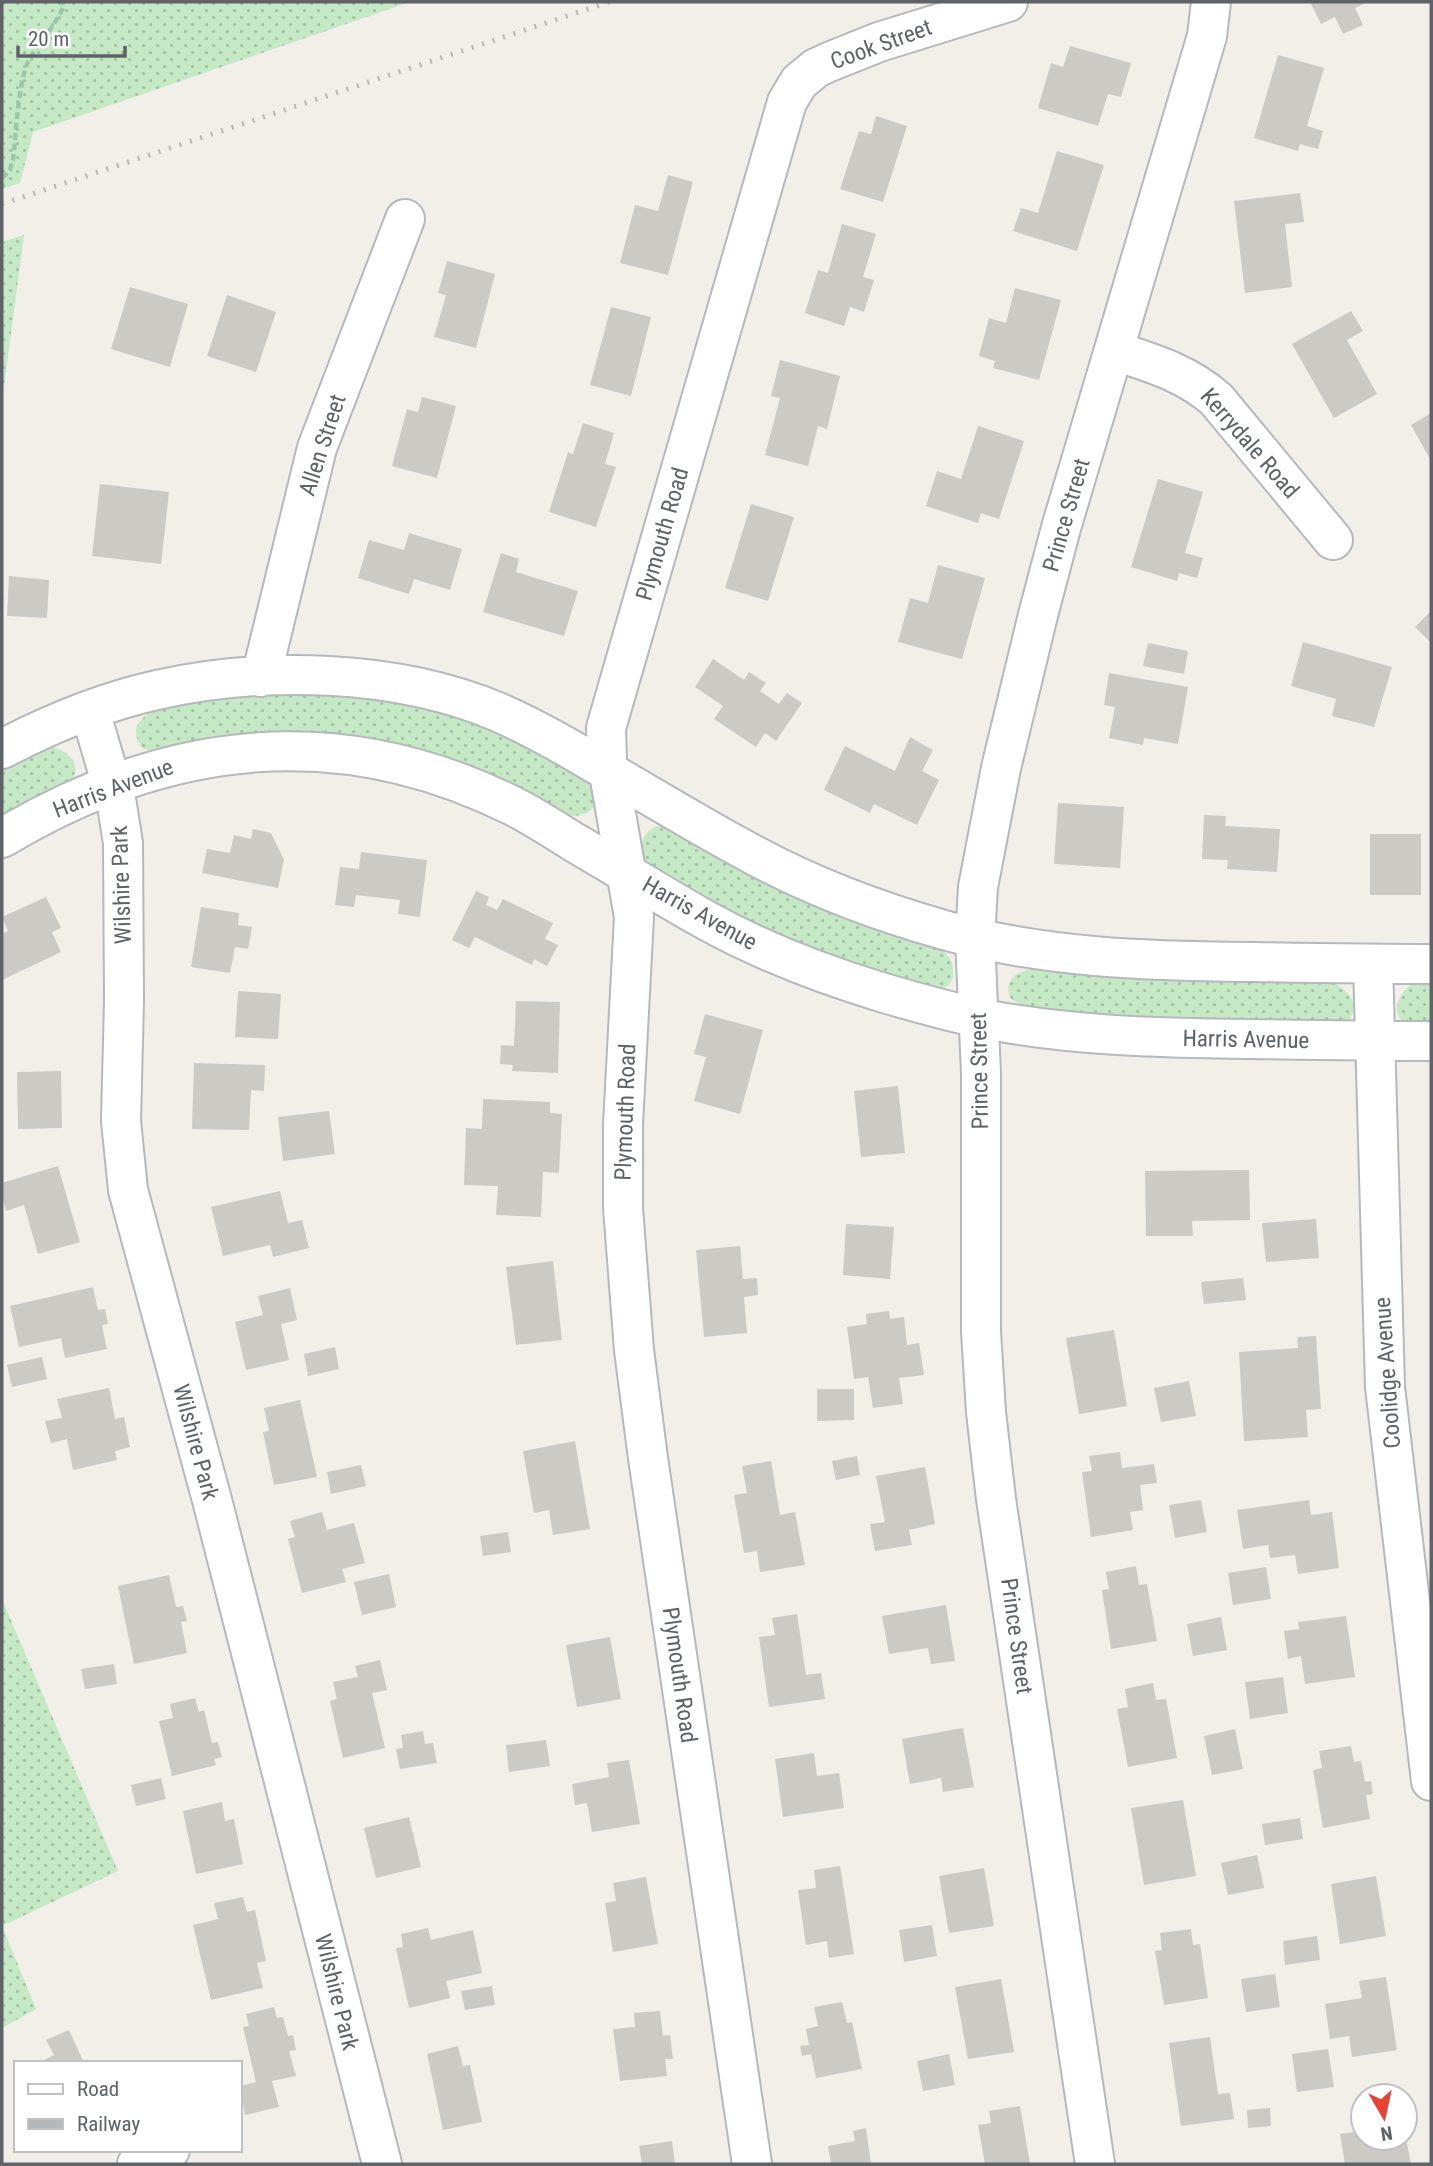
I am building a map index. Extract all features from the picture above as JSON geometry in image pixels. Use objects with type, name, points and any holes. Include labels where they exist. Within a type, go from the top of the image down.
[{"type":"street","name":"Cook Street","points":[[799,82],[816,68],[853,51],[1008,2]]},
{"type":"street","name":"Prince Street","points":[[1095,2164],[991,1458],[981,1331],[981,1073],[975,938],[978,887],[1017,695],[1061,528],[1207,36],[1212,2]]},
{"type":"street","name":"Plymouth Road","points":[[752,2164],[634,1350],[622,1169],[634,906],[605,744],[608,719],[787,102],[799,82]]},
{"type":"street","name":"Allen Street","points":[[261,677],[317,449],[405,219]]},
{"type":"street","name":"Kerrydale Road","points":[[1115,351],[1183,374],[1216,399],[1333,540]]},
{"type":"street","points":[[2,749],[40,730],[90,711],[158,690],[206,681],[261,677],[344,678],[425,688],[497,711],[568,747],[740,848],[794,876],[883,911],[975,938],[1042,950],[1113,958],[1189,962],[1431,964]]},
{"type":"street","name":"Wilshire Park","points":[[90,711],[112,784],[123,843],[124,1001],[121,1121],[128,1190],[218,1522],[382,2164]]},
{"type":"street","name":"Harris Avenue","points":[[2,838],[61,806],[112,784],[162,767],[239,753],[311,750],[368,758],[424,772],[517,808],[706,920],[773,953],[880,992],[978,1018],[1114,1035],[1186,1039],[1431,1041]]},
{"type":"street","name":"Coolidge Avenue","points":[[1373,964],[1385,1387],[1431,1781]]},
{"type":"street","points":[[137,2164],[165,2152]]},
{"type":"path","points":[[2,178],[10,170],[13,160],[23,76],[29,60],[61,14],[63,2]]},
{"type":"green space","points":[[2,2],[410,2],[33,132],[20,183],[2,189]]},
{"type":"green space","points":[[24,235],[2,401],[2,242]]},
{"type":"green space","points":[[301,692],[394,702],[449,713],[487,726],[594,781],[597,803],[584,814],[566,815],[510,783],[461,764],[152,752],[141,747],[136,729],[147,715],[169,706],[197,699]]},
{"type":"green space","points":[[48,746],[72,758],[75,769],[70,783],[2,820],[2,766]]},
{"type":"green space","points":[[668,825],[940,948],[952,963],[951,982],[941,988],[930,987],[842,961],[773,932],[674,881],[641,863],[643,839],[654,827]]},
{"type":"green space","points":[[1035,968],[1328,980],[1346,992],[1354,1008],[1348,1021],[1241,1022],[1134,1019],[1043,1009],[1029,1007],[1011,999],[1009,992],[1010,981],[1017,974]]},
{"type":"green space","points":[[1431,981],[1431,1025],[1406,1023],[1397,1011],[1399,1000],[1405,990],[1414,983]]},
{"type":"green space","points":[[2,1599],[118,1871],[2,1926]]},
{"type":"green space","points":[[2,1926],[36,2009],[2,2028]]},
{"type":"building","points":[[1310,2],[1368,2],[1355,8],[1363,25],[1343,34],[1335,17],[1321,24]]},
{"type":"building","points":[[1070,46],[1131,63],[1121,97],[1108,94],[1098,126],[1038,108],[1051,63],[1063,67]]},
{"type":"building","points":[[1278,55],[1324,68],[1307,126],[1323,131],[1318,149],[1300,144],[1298,151],[1254,138]]},
{"type":"building","points":[[876,116],[907,126],[883,202],[840,189],[859,131],[871,134]]},
{"type":"building","points":[[1057,151],[1104,165],[1077,251],[1013,231],[1021,208],[1038,213]]},
{"type":"building","points":[[668,175],[693,182],[668,275],[620,263],[635,205],[658,211]]},
{"type":"building","points":[[1300,193],[1304,222],[1285,224],[1292,287],[1245,293],[1234,201]]},
{"type":"building","points":[[842,224],[876,234],[863,277],[874,280],[864,312],[850,307],[844,326],[805,313],[818,270],[828,273]]},
{"type":"building","points":[[447,261],[495,274],[476,348],[434,337],[446,295],[438,293]]},
{"type":"building","points":[[130,287],[188,304],[170,367],[111,349]]},
{"type":"building","points":[[1015,288],[1061,300],[1039,380],[993,368],[995,361],[979,356],[989,318],[1006,323]]},
{"type":"building","points":[[227,295],[276,312],[256,372],[207,356]]},
{"type":"building","points":[[611,307],[651,317],[631,396],[590,385]]},
{"type":"building","points":[[1351,311],[1363,331],[1347,340],[1377,394],[1334,418],[1292,344]]},
{"type":"building","points":[[780,360],[840,376],[827,429],[818,426],[808,466],[765,455],[780,398],[771,396]]},
{"type":"building","points":[[422,397],[456,406],[437,478],[392,466],[407,409],[418,412]]},
{"type":"building","points":[[1431,413],[1431,461],[1411,425]]},
{"type":"building","points":[[583,423],[614,433],[605,464],[616,467],[596,527],[549,512],[568,452],[573,454]]},
{"type":"building","points":[[978,426],[1024,441],[999,519],[981,513],[978,523],[926,506],[937,471],[961,479]]},
{"type":"building","points":[[1158,479],[1203,492],[1185,553],[1203,558],[1197,578],[1179,573],[1177,581],[1131,567]]},
{"type":"building","points":[[100,484],[169,492],[161,564],[92,556]]},
{"type":"building","points":[[751,504],[794,517],[768,601],[725,588]]},
{"type":"building","points":[[409,533],[462,549],[450,590],[414,579],[409,594],[358,578],[369,540],[404,550]]},
{"type":"building","points":[[501,553],[519,559],[516,572],[578,591],[564,636],[483,612]]},
{"type":"building","points":[[938,565],[985,578],[962,659],[898,642],[910,598],[928,603]]},
{"type":"building","points":[[9,576],[49,580],[47,618],[7,616]]},
{"type":"building","points":[[1431,611],[1431,643],[1415,627]]},
{"type":"building","points":[[1303,642],[1392,667],[1374,727],[1332,716],[1336,699],[1291,686]]},
{"type":"building","points":[[1148,643],[1188,651],[1184,674],[1143,666]]},
{"type":"building","points":[[713,659],[744,680],[749,672],[766,683],[760,691],[779,704],[787,693],[802,703],[776,741],[765,733],[756,747],[714,719],[723,706],[695,687]]},
{"type":"building","points":[[1109,673],[1188,687],[1178,744],[1144,738],[1143,745],[1109,738],[1115,707],[1104,705]]},
{"type":"building","points":[[910,737],[933,750],[922,771],[939,780],[917,825],[874,804],[870,813],[824,790],[845,746],[895,771]]},
{"type":"building","points":[[1058,803],[1124,807],[1120,868],[1054,864]]},
{"type":"building","points":[[1204,815],[1226,816],[1225,826],[1280,829],[1277,872],[1227,869],[1228,860],[1202,859]]},
{"type":"building","points":[[253,829],[271,833],[284,860],[278,888],[202,873],[207,849],[230,853],[234,835],[251,839]]},
{"type":"building","points":[[1370,834],[1421,834],[1421,895],[1370,895]]},
{"type":"building","points":[[361,852],[427,860],[420,917],[398,914],[400,900],[356,895],[354,907],[335,905],[340,867],[359,869]]},
{"type":"building","points":[[476,891],[489,897],[486,905],[497,910],[503,899],[553,923],[545,939],[558,945],[547,966],[534,959],[532,965],[475,937],[469,948],[452,940]]},
{"type":"building","points":[[46,897],[61,928],[52,932],[61,952],[2,980],[2,934],[8,931],[2,917]]},
{"type":"building","points":[[201,907],[239,913],[238,925],[252,927],[248,949],[235,947],[230,973],[191,967]]},
{"type":"building","points":[[238,991],[281,994],[278,1039],[235,1037]]},
{"type":"building","points":[[516,1001],[560,1002],[558,1073],[512,1071],[513,1065],[500,1064],[501,1045],[514,1046]]},
{"type":"building","points":[[705,1014],[763,1030],[740,1114],[694,1101],[706,1057],[694,1054]]},
{"type":"building","points":[[194,1063],[265,1065],[264,1091],[251,1090],[249,1130],[192,1129]]},
{"type":"building","points":[[61,1071],[62,1128],[18,1129],[17,1072]]},
{"type":"building","points":[[898,1086],[905,1153],[861,1157],[854,1091]]},
{"type":"building","points":[[483,1099],[550,1102],[550,1113],[562,1114],[559,1173],[543,1172],[541,1217],[496,1215],[498,1186],[464,1185],[466,1128],[482,1129]]},
{"type":"building","points":[[329,1111],[335,1154],[283,1161],[278,1117]]},
{"type":"building","points":[[58,1166],[80,1242],[38,1254],[24,1205],[6,1211],[2,1183]]},
{"type":"building","points":[[1249,1170],[1250,1220],[1192,1221],[1193,1236],[1146,1236],[1145,1171]]},
{"type":"building","points":[[280,1191],[288,1223],[302,1220],[309,1248],[273,1257],[270,1245],[223,1256],[211,1207]]},
{"type":"building","points":[[1316,1219],[1319,1258],[1266,1262],[1262,1223]]},
{"type":"building","points":[[846,1224],[894,1227],[890,1279],[843,1275]]},
{"type":"building","points":[[740,1246],[743,1279],[757,1278],[758,1295],[744,1297],[747,1333],[704,1337],[696,1250]]},
{"type":"building","points":[[553,1261],[562,1340],[516,1345],[506,1267]]},
{"type":"building","points":[[1243,1278],[1246,1300],[1204,1304],[1201,1282]]},
{"type":"building","points":[[93,1287],[98,1310],[105,1309],[108,1324],[102,1325],[107,1349],[65,1358],[61,1338],[19,1347],[10,1306]]},
{"type":"building","points":[[290,1288],[297,1320],[281,1324],[289,1360],[246,1370],[235,1322],[263,1315],[258,1296]]},
{"type":"building","points":[[889,1311],[890,1319],[904,1317],[907,1345],[919,1343],[924,1375],[899,1378],[903,1404],[873,1408],[868,1377],[854,1379],[847,1327],[867,1324],[866,1314]]},
{"type":"building","points":[[1114,1330],[1127,1406],[1079,1414],[1066,1338]]},
{"type":"building","points":[[1316,1336],[1321,1409],[1306,1410],[1308,1437],[1244,1441],[1239,1352],[1298,1348],[1297,1337]]},
{"type":"building","points":[[335,1347],[339,1369],[308,1376],[304,1354]]},
{"type":"building","points":[[42,1357],[47,1379],[12,1387],[7,1365]]},
{"type":"building","points":[[1189,1381],[1196,1416],[1161,1422],[1154,1388]]},
{"type":"building","points":[[109,1388],[115,1419],[124,1417],[130,1447],[115,1451],[117,1460],[73,1470],[67,1439],[51,1443],[45,1421],[62,1418],[57,1399]]},
{"type":"building","points":[[817,1389],[854,1389],[854,1420],[817,1421]]},
{"type":"building","points":[[300,1400],[317,1477],[274,1485],[263,1432],[269,1431],[264,1408]]},
{"type":"building","points":[[575,1441],[590,1529],[553,1535],[549,1510],[534,1513],[523,1451]]},
{"type":"building","points":[[1120,1452],[1122,1468],[1154,1464],[1157,1483],[1140,1485],[1143,1510],[1130,1512],[1133,1530],[1091,1537],[1082,1472],[1092,1471],[1089,1456]]},
{"type":"building","points":[[857,1456],[860,1475],[836,1480],[832,1461]]},
{"type":"building","points":[[771,1461],[780,1515],[795,1512],[805,1565],[760,1572],[757,1551],[744,1553],[734,1495],[747,1493],[742,1466]]},
{"type":"building","points":[[361,1465],[366,1486],[331,1494],[327,1472]]},
{"type":"building","points":[[925,1467],[935,1524],[909,1530],[912,1545],[875,1551],[870,1524],[885,1522],[876,1476]]},
{"type":"building","points":[[1201,1500],[1207,1532],[1175,1538],[1169,1505]]},
{"type":"building","points":[[1309,1500],[1311,1515],[1332,1512],[1339,1568],[1298,1574],[1295,1555],[1270,1558],[1268,1545],[1243,1549],[1237,1510]]},
{"type":"building","points":[[322,1512],[327,1530],[354,1523],[365,1563],[342,1569],[346,1582],[302,1593],[288,1539],[295,1537],[290,1521]]},
{"type":"building","points":[[508,1532],[511,1552],[483,1556],[480,1536]]},
{"type":"building","points":[[1136,1566],[1139,1585],[1147,1584],[1157,1641],[1111,1649],[1102,1590],[1109,1589],[1106,1572]]},
{"type":"building","points":[[1266,1567],[1271,1599],[1233,1605],[1228,1573]]},
{"type":"building","points":[[389,1574],[396,1607],[362,1615],[354,1582]]},
{"type":"building","points":[[169,1575],[176,1607],[183,1606],[187,1621],[181,1622],[187,1653],[134,1664],[118,1586]]},
{"type":"building","points":[[946,1605],[955,1661],[931,1664],[928,1648],[889,1654],[882,1616]]},
{"type":"building","points":[[797,1614],[806,1675],[821,1673],[825,1699],[769,1707],[759,1637],[775,1635],[772,1618]]},
{"type":"building","points":[[1346,1616],[1355,1677],[1305,1684],[1301,1656],[1288,1659],[1284,1631],[1299,1629],[1298,1622]]},
{"type":"building","points":[[1221,1617],[1227,1650],[1193,1656],[1187,1624]]},
{"type":"building","points":[[610,1637],[621,1699],[577,1707],[566,1645]]},
{"type":"building","points":[[380,1660],[387,1690],[372,1693],[385,1748],[343,1758],[330,1701],[337,1699],[333,1682],[358,1677],[355,1666]]},
{"type":"building","points":[[114,1664],[117,1684],[85,1689],[81,1669]]},
{"type":"building","points":[[1283,1677],[1288,1713],[1250,1719],[1245,1682]]},
{"type":"building","points":[[1153,1683],[1156,1700],[1166,1699],[1177,1758],[1128,1767],[1117,1709],[1128,1707],[1125,1689]]},
{"type":"building","points":[[195,1698],[199,1712],[204,1710],[212,1743],[218,1742],[222,1757],[214,1759],[216,1765],[172,1776],[159,1721],[173,1718],[170,1704]]},
{"type":"building","points":[[963,1728],[974,1787],[943,1792],[941,1778],[910,1784],[902,1739]]},
{"type":"building","points":[[1235,1729],[1243,1769],[1212,1775],[1204,1736]]},
{"type":"building","points":[[423,1731],[425,1744],[433,1743],[437,1763],[400,1769],[396,1749],[403,1748],[401,1735]]},
{"type":"building","points":[[546,1740],[550,1766],[509,1772],[506,1745]]},
{"type":"building","points":[[1351,1746],[1354,1762],[1361,1761],[1365,1782],[1371,1781],[1373,1794],[1366,1795],[1370,1819],[1323,1828],[1313,1770],[1322,1768],[1319,1751]]},
{"type":"building","points":[[814,1753],[817,1776],[839,1773],[844,1808],[783,1817],[775,1759]]},
{"type":"building","points":[[629,1760],[640,1824],[592,1832],[587,1803],[575,1805],[572,1784],[609,1777],[607,1763]]},
{"type":"building","points":[[161,1778],[166,1799],[136,1806],[131,1785]]},
{"type":"building","points":[[1183,1800],[1196,1876],[1144,1885],[1131,1808]]},
{"type":"building","points":[[222,1802],[225,1821],[234,1819],[243,1864],[196,1874],[183,1811]]},
{"type":"building","points":[[409,1817],[421,1867],[376,1878],[364,1828]]},
{"type":"building","points":[[1300,1818],[1303,1839],[1265,1845],[1262,1824]]},
{"type":"building","points":[[1257,1855],[1264,1888],[1228,1895],[1221,1863]]},
{"type":"building","points":[[840,1866],[854,1954],[829,1958],[827,1941],[806,1945],[798,1890],[816,1888],[814,1870]]},
{"type":"building","points":[[984,1868],[994,1926],[949,1933],[939,1876]]},
{"type":"building","points":[[1376,1876],[1386,1936],[1340,1944],[1331,1884]]},
{"type":"building","points":[[646,1877],[658,1944],[613,1952],[605,1903],[616,1901],[613,1883]]},
{"type":"building","points":[[243,1897],[247,1912],[255,1910],[266,1961],[257,1963],[263,1988],[211,2000],[193,1925],[218,1919],[214,1903]]},
{"type":"building","points":[[932,1925],[937,1956],[904,1962],[899,1930]]},
{"type":"building","points":[[428,1928],[431,1940],[473,1930],[482,1973],[446,1981],[450,1998],[409,2008],[396,1948],[403,1947],[401,1934]]},
{"type":"building","points":[[1191,1929],[1193,1945],[1200,1944],[1208,1998],[1164,2005],[1155,1951],[1162,1950],[1160,1933]]},
{"type":"building","points":[[1317,1936],[1320,1960],[1285,1965],[1283,1941]]},
{"type":"building","points":[[1275,1974],[1280,2007],[1246,2012],[1241,1979]]},
{"type":"building","points":[[1386,1977],[1397,2050],[1352,2057],[1349,2036],[1330,2039],[1325,2004],[1362,1998],[1359,1981]]},
{"type":"building","points":[[1001,1979],[1014,2052],[968,2059],[955,1987]]},
{"type":"building","points":[[492,1986],[495,2005],[465,2010],[461,1991]]},
{"type":"building","points":[[842,2002],[847,2023],[852,2022],[862,2069],[816,2078],[811,2054],[802,2056],[800,2046],[809,2045],[806,2029],[818,2026],[814,2007]]},
{"type":"building","points":[[274,2007],[277,2018],[283,2017],[288,2036],[293,2035],[296,2050],[289,2051],[296,2076],[272,2081],[279,2107],[245,2115],[242,2086],[256,2082],[243,2027],[249,2026],[246,2014]]},
{"type":"building","points":[[660,2011],[663,2036],[670,2035],[673,2059],[665,2059],[667,2076],[620,2081],[613,2029],[635,2027],[634,2013]]},
{"type":"building","points":[[69,2030],[83,2061],[42,2061],[54,2055],[46,2040]]},
{"type":"building","points":[[1210,2037],[1218,2094],[1230,2093],[1234,2119],[1181,2126],[1169,2043]]},
{"type":"building","points":[[458,2046],[463,2066],[470,2065],[482,2122],[443,2130],[427,2054]]},
{"type":"building","points":[[1328,2049],[1334,2087],[1297,2092],[1292,2054]]},
{"type":"building","points":[[949,2054],[955,2085],[923,2091],[917,2061]]},
{"type":"building","points":[[1020,2106],[1030,2164],[985,2164],[978,2125],[991,2123],[989,2111]]},
{"type":"building","points":[[1270,2108],[1271,2126],[1248,2128],[1247,2110]]},
{"type":"building","points":[[866,2128],[871,2164],[831,2164],[828,2146],[855,2141],[853,2131]]},
{"type":"building","points":[[1349,2133],[1349,2152],[1409,2152],[1411,2164],[1345,2164],[1340,2134]]},
{"type":"building","points":[[672,2141],[675,2164],[642,2164],[639,2146]]},
{"type":"railway","points":[[2,204],[609,2]]}]
